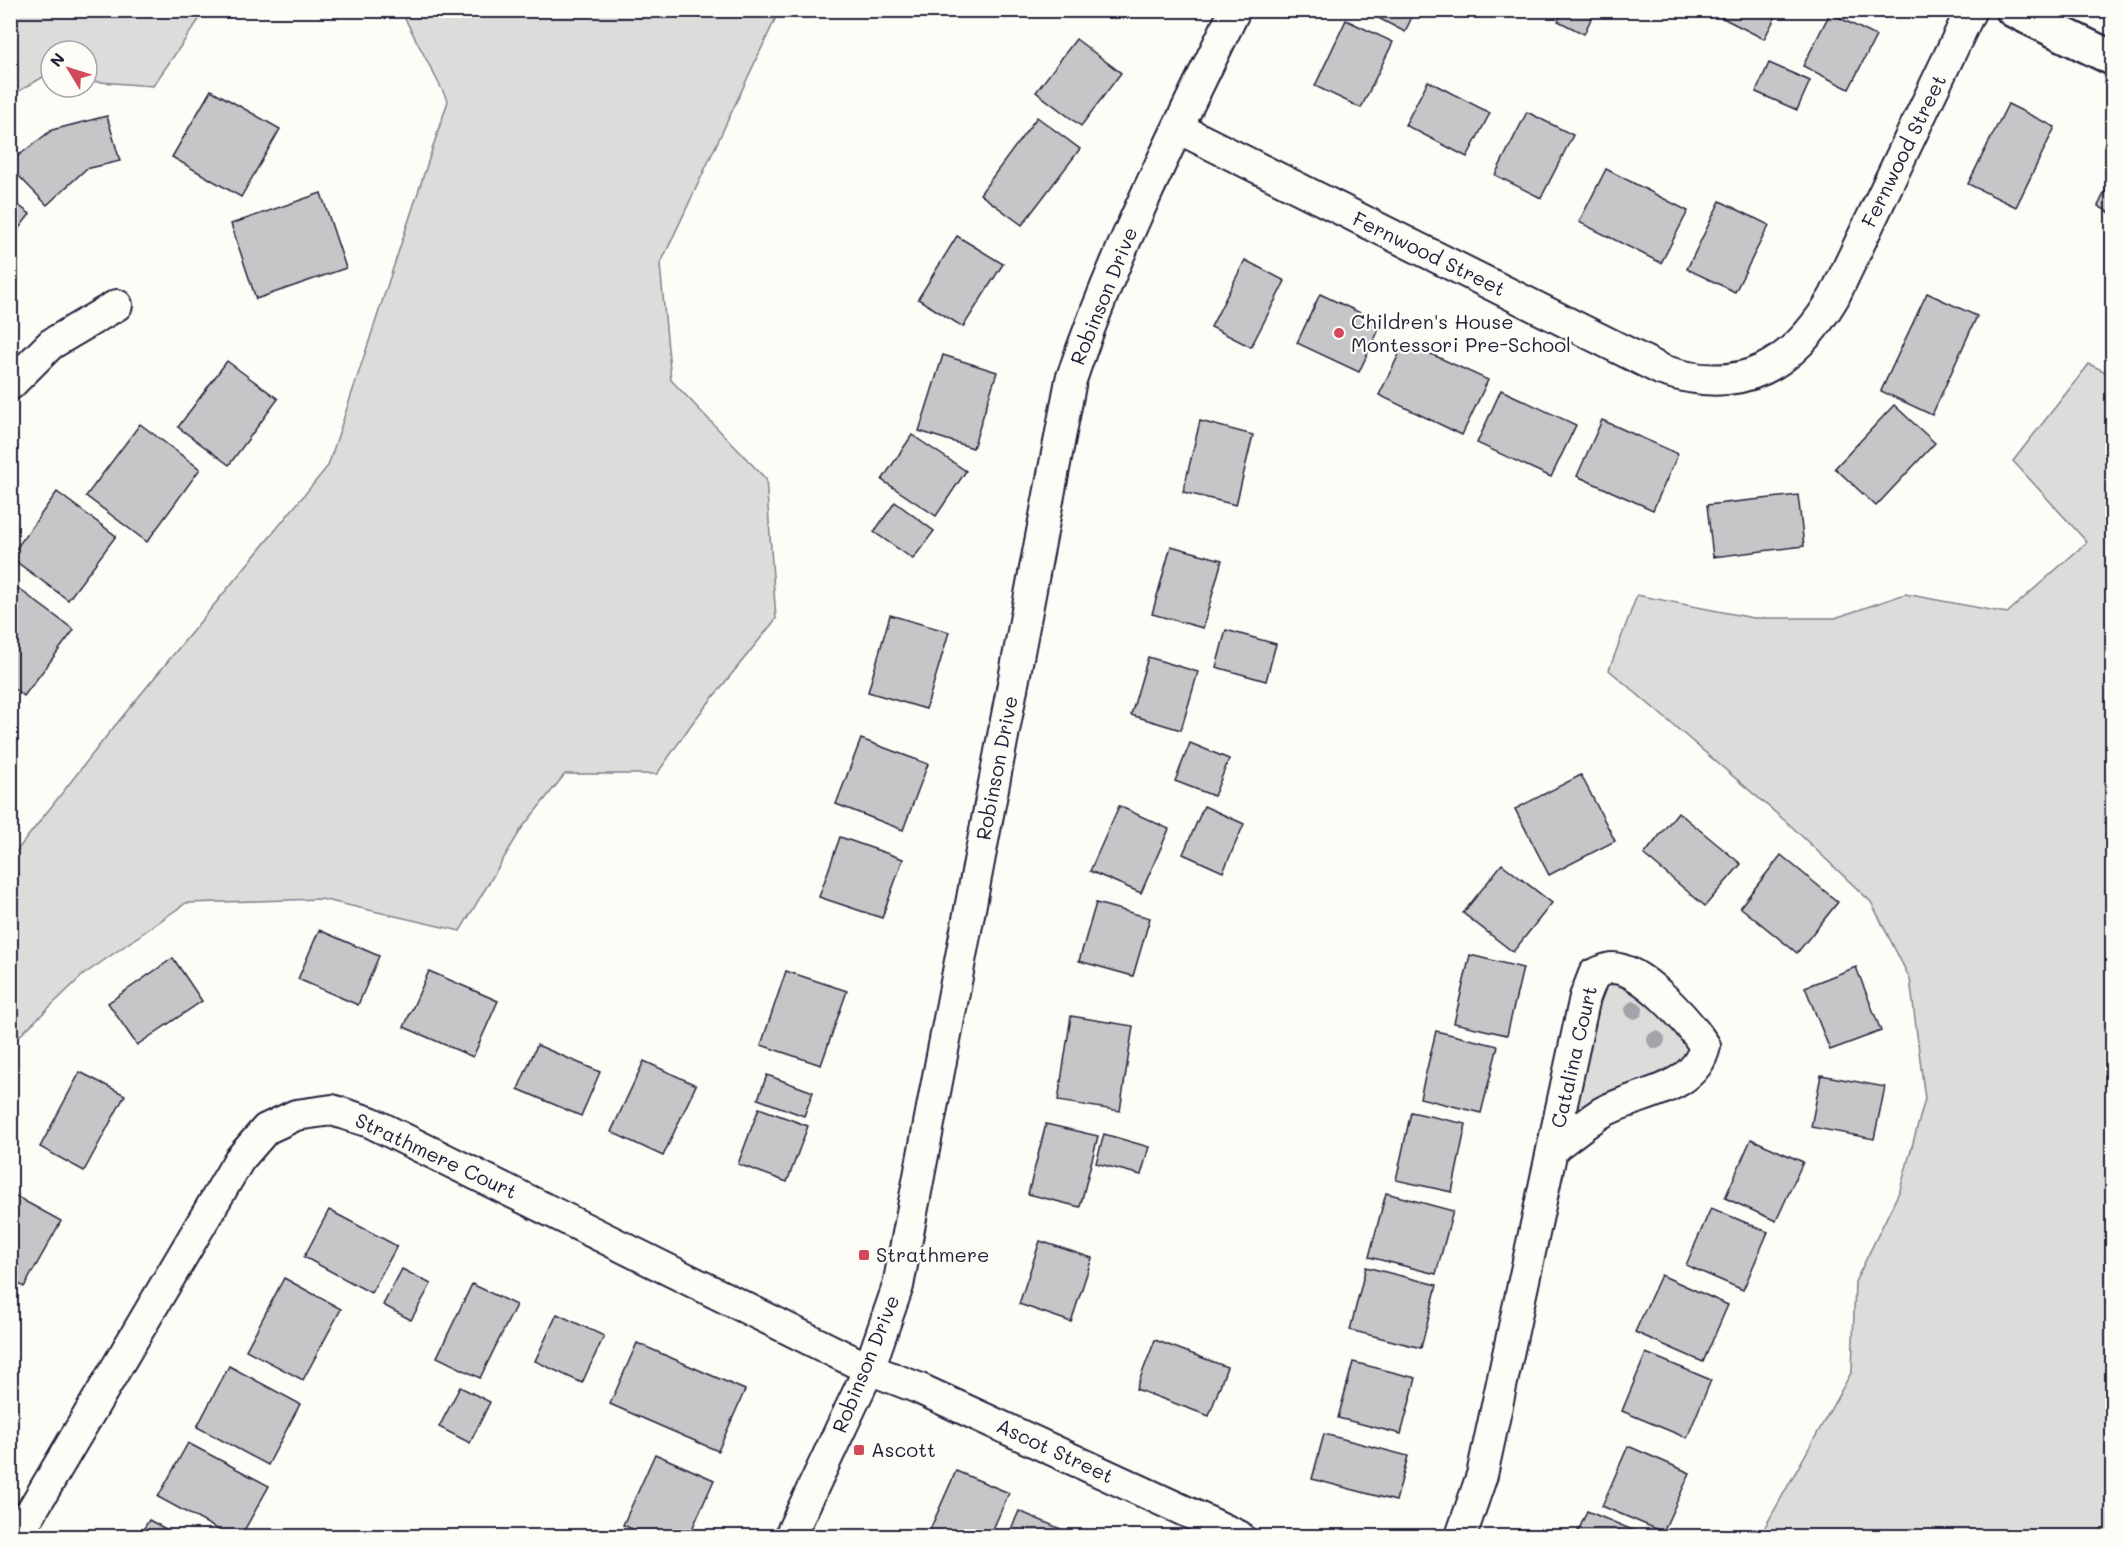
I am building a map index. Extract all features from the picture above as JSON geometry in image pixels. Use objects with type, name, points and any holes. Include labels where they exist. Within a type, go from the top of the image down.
[{"type":"street","name":"Robinson Drive","points":[[790,1536],[868,1369],[898,1286],[1071,380],[1095,311],[1178,128],[1236,10]]},
{"type":"street","name":"Fernwood Street","points":[[1178,128],[1662,370],[1688,379],[1709,382],[1738,379],[1771,366],[1791,352],[1819,321],[1834,297],[1971,10]]},
{"type":"street","points":[[2013,10],[2112,58]]},
{"type":"street","points":[[10,385],[51,344],[117,305]]},
{"type":"street","name":"Catalina Court","points":[[1461,1536],[1482,1474],[1552,1149],[1585,997],[1594,974],[1611,968],[1629,972],[1653,990],[1691,1025],[1705,1046],[1702,1058],[1689,1074],[1671,1085],[1601,1113],[1552,1149]]},
{"type":"street","name":"Strathmere Court","points":[[17,1536],[239,1160],[266,1129],[296,1115],[332,1110],[370,1122],[868,1369]]},
{"type":"street","name":"Ascot Street","points":[[868,1369],[900,1380],[1239,1536]]},
{"type":"shaded area","points":[[11,10],[205,11],[153,86],[99,82],[99,39],[39,39],[39,79],[11,96]]},
{"type":"shaded area","points":[[401,11],[779,11],[660,265],[671,380],[766,479],[776,619],[693,722],[657,774],[565,774],[522,828],[460,931],[321,899],[186,903],[83,975],[11,1044],[11,858],[109,733],[328,466],[448,101]]},
{"type":"shaded area","points":[[2089,364],[2112,375],[2112,1536],[1760,1536],[1852,1371],[1855,1282],[1900,1190],[1925,1099],[1910,979],[1871,902],[1790,825],[1609,670],[1637,595],[1753,618],[1835,618],[1905,594],[2007,613],[2087,542],[2013,461]]},
{"type":"shaded area","points":[[1627,975],[1699,1056],[1556,1143],[1597,977]]},
{"type":"building","points":[[1363,10],[1415,10],[1405,32]]},
{"type":"building","points":[[1564,10],[1595,10],[1584,34],[1558,21]]},
{"type":"building","points":[[1707,10],[1779,10],[1764,39]]},
{"type":"building","points":[[1830,13],[1876,36],[1849,89],[1803,66]]},
{"type":"building","points":[[1346,20],[1393,42],[1361,108],[1315,86]]},
{"type":"building","points":[[1076,39],[1121,73],[1081,126],[1036,92]]},
{"type":"building","points":[[1769,63],[1810,81],[1797,110],[1756,92]]},
{"type":"building","points":[[1428,81],[1490,113],[1467,157],[1405,125]]},
{"type":"building","points":[[211,90],[280,129],[241,197],[172,157]]},
{"type":"building","points":[[2008,104],[2055,127],[2016,207],[1968,184]]},
{"type":"building","points":[[1527,112],[1573,135],[1541,198],[1495,175]]},
{"type":"building","points":[[107,116],[120,161],[86,169],[47,205],[10,167],[10,162],[52,130]]},
{"type":"building","points":[[1037,117],[1080,149],[1022,225],[980,194]]},
{"type":"building","points":[[1606,169],[1688,211],[1661,263],[1579,222]]},
{"type":"building","points":[[2112,177],[2112,214],[2098,206]]},
{"type":"building","points":[[321,193],[346,268],[256,299],[231,224]]},
{"type":"building","points":[[10,199],[30,214],[10,240]]},
{"type":"building","points":[[1720,201],[1769,225],[1735,292],[1687,269]]},
{"type":"building","points":[[957,236],[1003,264],[963,327],[918,299]]},
{"type":"building","points":[[1245,260],[1285,281],[1251,347],[1211,327]]},
{"type":"building","points":[[1927,293],[1977,316],[1932,415],[1881,391]]},
{"type":"building","name":"Children's House Montessori Pre-School","points":[[1320,294],[1382,323],[1359,372],[1297,343]]},
{"type":"building","points":[[1405,342],[1488,380],[1462,435],[1379,395]]},
{"type":"building","points":[[943,355],[997,372],[973,448],[919,431]]},
{"type":"building","points":[[227,361],[278,399],[229,465],[178,427]]},
{"type":"building","points":[[1501,390],[1576,425],[1551,477],[1477,443]]},
{"type":"building","points":[[1894,405],[1935,443],[1876,506],[1835,468]]},
{"type":"building","points":[[1602,420],[1678,454],[1653,510],[1577,476]]},
{"type":"building","points":[[1200,421],[1253,435],[1236,505],[1183,492]]},
{"type":"building","points":[[140,424],[200,469],[147,542],[86,496]]},
{"type":"building","points":[[912,435],[966,471],[936,516],[882,480]]},
{"type":"building","points":[[57,492],[116,536],[68,600],[10,557]]},
{"type":"building","points":[[1798,495],[1804,546],[1713,557],[1707,505]]},
{"type":"building","points":[[895,502],[934,531],[913,559],[874,532]]},
{"type":"building","points":[[1171,546],[1222,560],[1203,628],[1152,614]]},
{"type":"building","points":[[11,583],[74,630],[24,696],[10,686]]},
{"type":"building","points":[[890,615],[949,632],[926,709],[868,692]]},
{"type":"building","points":[[1226,630],[1276,644],[1266,681],[1216,667]]},
{"type":"building","points":[[1148,657],[1198,672],[1181,730],[1131,715]]},
{"type":"building","points":[[861,739],[928,764],[903,830],[836,804]]},
{"type":"building","points":[[1190,743],[1229,759],[1214,796],[1175,781]]},
{"type":"building","points":[[1581,775],[1615,841],[1549,875],[1515,809]]},
{"type":"building","points":[[1119,806],[1169,829],[1141,893],[1090,871]]},
{"type":"building","points":[[1204,806],[1244,824],[1223,872],[1183,854]]},
{"type":"building","points":[[1678,812],[1741,864],[1705,906],[1644,855]]},
{"type":"building","points":[[840,837],[903,859],[882,918],[819,897]]},
{"type":"building","points":[[1781,855],[1838,902],[1797,953],[1740,907]]},
{"type":"building","points":[[1502,864],[1552,903],[1513,952],[1463,913]]},
{"type":"building","points":[[1096,903],[1150,918],[1133,976],[1079,961]]},
{"type":"building","points":[[319,930],[379,956],[358,1005],[298,979]]},
{"type":"building","points":[[1470,955],[1523,968],[1507,1035],[1454,1023]]},
{"type":"building","points":[[173,958],[202,1001],[137,1045],[108,1003]]},
{"type":"building","points":[[1856,967],[1881,1031],[1830,1050],[1805,987]]},
{"type":"building","points":[[429,971],[498,1001],[473,1057],[404,1027]]},
{"type":"building","points":[[786,971],[847,991],[821,1065],[761,1045]]},
{"type":"building","points":[[1071,1016],[1133,1026],[1120,1111],[1058,1101]]},
{"type":"building","points":[[1436,1031],[1498,1046],[1481,1113],[1420,1098]]},
{"type":"building","points":[[537,1045],[600,1072],[581,1116],[518,1089]]},
{"type":"building","points":[[644,1061],[696,1085],[663,1156],[611,1132]]},
{"type":"building","points":[[80,1072],[125,1095],[84,1171],[40,1147]]},
{"type":"building","points":[[767,1075],[813,1092],[804,1116],[758,1099]]},
{"type":"building","points":[[1821,1075],[1885,1087],[1874,1139],[1811,1127]]},
{"type":"building","points":[[759,1108],[808,1126],[787,1182],[738,1164]]},
{"type":"building","points":[[1411,1112],[1466,1124],[1452,1192],[1396,1180]]},
{"type":"building","points":[[1046,1124],[1098,1136],[1080,1207],[1028,1194]]},
{"type":"building","points":[[1104,1134],[1149,1147],[1141,1175],[1096,1163]]},
{"type":"building","points":[[1751,1139],[1803,1162],[1776,1221],[1725,1198]]},
{"type":"building","points":[[10,1193],[61,1221],[24,1287],[10,1279]]},
{"type":"building","points":[[1386,1193],[1453,1211],[1436,1274],[1369,1257]]},
{"type":"building","points":[[1711,1208],[1768,1232],[1743,1290],[1686,1265]]},
{"type":"building","points":[[329,1210],[397,1246],[371,1293],[304,1257]]},
{"type":"building","points":[[1040,1241],[1092,1258],[1071,1322],[1019,1304]]},
{"type":"building","points":[[1366,1267],[1437,1285],[1421,1348],[1350,1330]]},
{"type":"building","points":[[402,1269],[431,1284],[411,1320],[383,1305]]},
{"type":"building","points":[[1661,1275],[1728,1305],[1703,1362],[1635,1332]]},
{"type":"building","points":[[284,1278],[341,1309],[303,1380],[246,1350]]},
{"type":"building","points":[[472,1284],[516,1305],[480,1378],[437,1357]]},
{"type":"building","points":[[557,1314],[604,1336],[582,1383],[535,1361]]},
{"type":"building","points":[[1155,1340],[1227,1367],[1209,1416],[1136,1389]]},
{"type":"building","points":[[637,1343],[745,1390],[718,1451],[610,1404]]},
{"type":"building","points":[[1646,1353],[1711,1380],[1687,1438],[1622,1411]]},
{"type":"building","points":[[1353,1362],[1416,1378],[1401,1434],[1338,1418]]},
{"type":"building","points":[[229,1366],[300,1404],[268,1465],[197,1427]]},
{"type":"building","points":[[460,1387],[490,1402],[470,1443],[439,1427]]},
{"type":"building","points":[[1324,1434],[1408,1456],[1396,1501],[1312,1479]]},
{"type":"building","points":[[188,1443],[269,1486],[241,1536],[230,1536],[158,1497]]},
{"type":"building","points":[[1628,1446],[1690,1473],[1663,1532],[1602,1506]]},
{"type":"building","points":[[655,1454],[714,1480],[689,1536],[649,1536],[623,1525]]},
{"type":"building","points":[[956,1471],[1009,1493],[990,1536],[934,1536],[928,1534]]},
{"type":"building","points":[[1019,1511],[1061,1529],[1057,1536],[1008,1536]]},
{"type":"building","points":[[1587,1511],[1647,1536],[1576,1536]]},
{"type":"building","points":[[149,1520],[179,1536],[139,1536]]},
{"type":"place","name":"Children's House Montessori Pre-School","points":[[1339,333]]},
{"type":"place","name":"Strathmere","points":[[864,1255]]},
{"type":"place","name":"Ascott","points":[[859,1450]]}]
